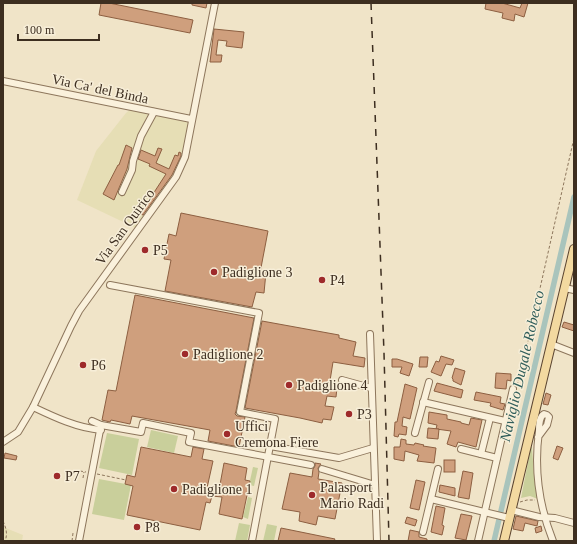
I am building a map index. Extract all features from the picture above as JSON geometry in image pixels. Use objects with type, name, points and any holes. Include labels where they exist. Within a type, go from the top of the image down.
[{"type":"main road","points":[[504,541],[574,249]]},
{"type":"street","name":"Via San Quirico","points":[[3,442],[18,432],[33,407],[79,310],[176,177],[185,157],[191,119],[215,3]]},
{"type":"street","name":"Via Ca' del Binda","points":[[3,81],[191,119]]},
{"type":"street","points":[[122,192],[132,170],[133,161],[141,136],[154,112]]},
{"type":"street","points":[[110,285],[259,313],[240,412],[275,419],[252,541]]},
{"type":"street","points":[[565,288],[574,290]]},
{"type":"street","points":[[370,334],[377,541]]},
{"type":"street","points":[[551,344],[574,353]]},
{"type":"street","points":[[342,380],[371,388]]},
{"type":"street","points":[[415,433],[428,382]]},
{"type":"street","points":[[478,541],[487,512],[497,458],[513,390]]},
{"type":"street","points":[[423,402],[505,421]]},
{"type":"street","points":[[33,407],[51,416],[88,428],[101,427],[141,432],[143,423],[191,433],[189,442],[311,465]]},
{"type":"street","points":[[481,454],[490,418]]},
{"type":"street","points":[[92,421],[101,427]]},
{"type":"street","points":[[79,541],[101,427]]},
{"type":"street","points":[[538,437],[536,464],[541,500],[553,541]]},
{"type":"street","points":[[270,446],[339,458],[373,448]]},
{"type":"street","points":[[461,449],[497,458]]},
{"type":"street","points":[[322,469],[375,485]]},
{"type":"street","points":[[423,532],[438,469]]},
{"type":"street","points":[[431,499],[487,512],[555,518],[574,523]]},
{"type":"path","points":[[513,390],[518,384],[522,368],[574,138]]},
{"type":"path","points":[[83,478],[84,472]]},
{"type":"path","points":[[92,473],[126,480]]},
{"type":"path","points":[[510,514],[519,502],[526,500],[541,500]]},
{"type":"path","points":[[3,522],[6,528],[7,536],[5,541]]},
{"type":"path","points":[[72,541],[73,533]]},
{"type":"shaded area","points":[[132,108],[187,119],[189,124],[185,155],[176,174],[138,229],[77,200],[96,151],[126,113]]},
{"type":"shaded area","points":[[3,527],[23,535],[22,541],[3,541]]},
{"type":"green space","points":[[151,430],[178,436],[174,453],[147,447]]},
{"type":"green space","points":[[107,433],[139,439],[132,475],[99,468]]},
{"type":"green space","points":[[531,447],[538,499],[530,496],[521,498]]},
{"type":"green space","points":[[253,467],[258,468],[254,486],[249,485]]},
{"type":"green space","points":[[99,479],[131,485],[124,520],[92,514]]},
{"type":"green space","points":[[248,497],[252,498],[248,519],[243,517]]},
{"type":"green space","points":[[239,523],[250,525],[247,541],[235,541]]},
{"type":"green space","points":[[267,524],[277,526],[274,541],[263,541]]},
{"type":"building","points":[[101,3],[109,3],[193,20],[190,33],[99,15]]},
{"type":"building","points":[[192,3],[207,3],[206,8],[192,5]]},
{"type":"building","points":[[486,3],[502,3],[520,8],[522,3],[528,3],[524,17],[515,14],[514,21],[502,18],[503,13],[485,9]]},
{"type":"building","points":[[214,29],[244,32],[242,48],[226,46],[227,41],[218,40],[216,55],[222,55],[221,62],[210,62]]},
{"type":"building","points":[[126,145],[132,148],[127,169],[114,200],[103,194],[119,165]]},
{"type":"building","points":[[158,148],[162,149],[156,163],[169,169],[175,155],[178,156],[179,152],[181,153],[181,156],[172,175],[143,215],[140,214],[166,174],[149,166],[150,164],[138,159],[141,150],[155,156]]},
{"type":"building","name":"Padiglione 3","points":[[181,213],[268,231],[260,273],[266,272],[264,293],[256,292],[252,307],[165,291],[171,260],[164,259],[169,234],[176,236]]},
{"type":"building","name":"Padiglione 2","points":[[135,295],[254,318],[235,414],[237,416],[245,417],[239,447],[208,441],[210,430],[132,416],[130,424],[111,420],[110,422],[102,420],[108,390],[116,391]]},
{"type":"building","name":"Padiglione 4","points":[[262,321],[339,335],[339,338],[356,342],[353,356],[365,358],[364,367],[333,362],[329,387],[337,388],[336,397],[327,396],[325,406],[334,407],[331,420],[323,419],[322,423],[245,408]]},
{"type":"building","points":[[564,322],[574,325],[574,331],[562,327]]},
{"type":"building","points":[[441,356],[454,360],[452,365],[446,364],[441,376],[431,372],[436,361],[439,362]]},
{"type":"building","points":[[420,357],[428,357],[427,367],[419,367]]},
{"type":"building","points":[[392,359],[413,364],[409,376],[400,373],[402,367],[392,367]]},
{"type":"building","points":[[455,368],[465,371],[461,385],[453,381],[452,378]]},
{"type":"building","points":[[496,373],[511,374],[511,381],[507,380],[506,389],[495,388]]},
{"type":"building","points":[[437,383],[463,390],[461,398],[434,391]]},
{"type":"building","points":[[405,384],[417,388],[410,419],[403,417],[402,426],[407,427],[406,435],[399,434],[398,437],[394,436],[395,422],[397,422]]},
{"type":"building","points":[[476,392],[501,397],[500,403],[505,404],[503,410],[490,406],[491,403],[474,400]]},
{"type":"building","points":[[546,393],[551,395],[548,405],[543,404]]},
{"type":"building","points":[[429,412],[447,415],[447,419],[469,425],[471,418],[482,420],[476,447],[458,442],[456,447],[447,444],[451,431],[436,429],[437,425],[428,423]]},
{"type":"building","points":[[428,428],[439,429],[438,439],[427,438]]},
{"type":"building","points":[[401,439],[406,440],[406,444],[414,445],[415,443],[436,448],[434,463],[417,461],[419,455],[405,451],[404,461],[394,459],[394,447],[400,447]]},
{"type":"building","points":[[557,446],[563,448],[558,460],[553,458]]},
{"type":"building","name":"Padiglione 1","points":[[141,447],[191,457],[193,447],[204,449],[202,459],[213,461],[207,488],[219,490],[224,463],[247,468],[245,480],[250,481],[242,519],[219,514],[222,497],[212,496],[210,503],[206,502],[200,530],[127,515],[133,486],[125,484],[127,475],[135,477]]},
{"type":"building","points":[[5,453],[17,456],[16,460],[4,458]]},
{"type":"building","points":[[444,460],[455,460],[455,472],[444,472]]},
{"type":"building","points":[[315,463],[321,464],[318,468],[318,479],[342,483],[335,519],[318,516],[316,525],[299,521],[300,512],[282,509],[290,473],[312,477]]},
{"type":"building","points":[[463,471],[473,473],[469,499],[458,497]]},
{"type":"building","points":[[416,480],[425,482],[419,510],[410,508]]},
{"type":"building","points":[[440,485],[455,488],[455,496],[439,492]]},
{"type":"building","points":[[436,506],[445,508],[442,535],[431,532]]},
{"type":"building","points":[[461,514],[472,516],[466,540],[455,538]]},
{"type":"building","points":[[516,516],[538,521],[537,526],[525,523],[523,531],[513,529]]},
{"type":"building","points":[[407,517],[417,520],[415,526],[405,523]]},
{"type":"building","points":[[541,526],[542,531],[536,533],[535,528]]},
{"type":"building","points":[[281,528],[335,539],[334,541],[278,541]]},
{"type":"building","points":[[410,530],[419,532],[419,537],[427,539],[427,541],[408,541]]},
{"type":"waterway","name":"Naviglio Dugale Robecco","points":[[494,541],[574,197]]},
{"type":"railway","points":[[371,3],[384,353],[389,541]]},
{"type":"place","name":"P5","points":[[145,250]]},
{"type":"place","name":"Padiglione 3","points":[[214,272]]},
{"type":"place","name":"P4","points":[[322,280]]},
{"type":"place","name":"Padiglione 2","points":[[185,354]]},
{"type":"place","name":"P6","points":[[83,365]]},
{"type":"place","name":"Padiglione 4","points":[[289,385]]},
{"type":"place","name":"P3","points":[[349,414]]},
{"type":"place","name":"Uffici Cremona Fiere","points":[[227,434]]},
{"type":"place","name":"P7","points":[[57,476]]},
{"type":"place","name":"Padiglione 1","points":[[174,489]]},
{"type":"place","name":"Palasport Mario Radi","points":[[312,495]]},
{"type":"place","name":"P8","points":[[137,527]]}]
